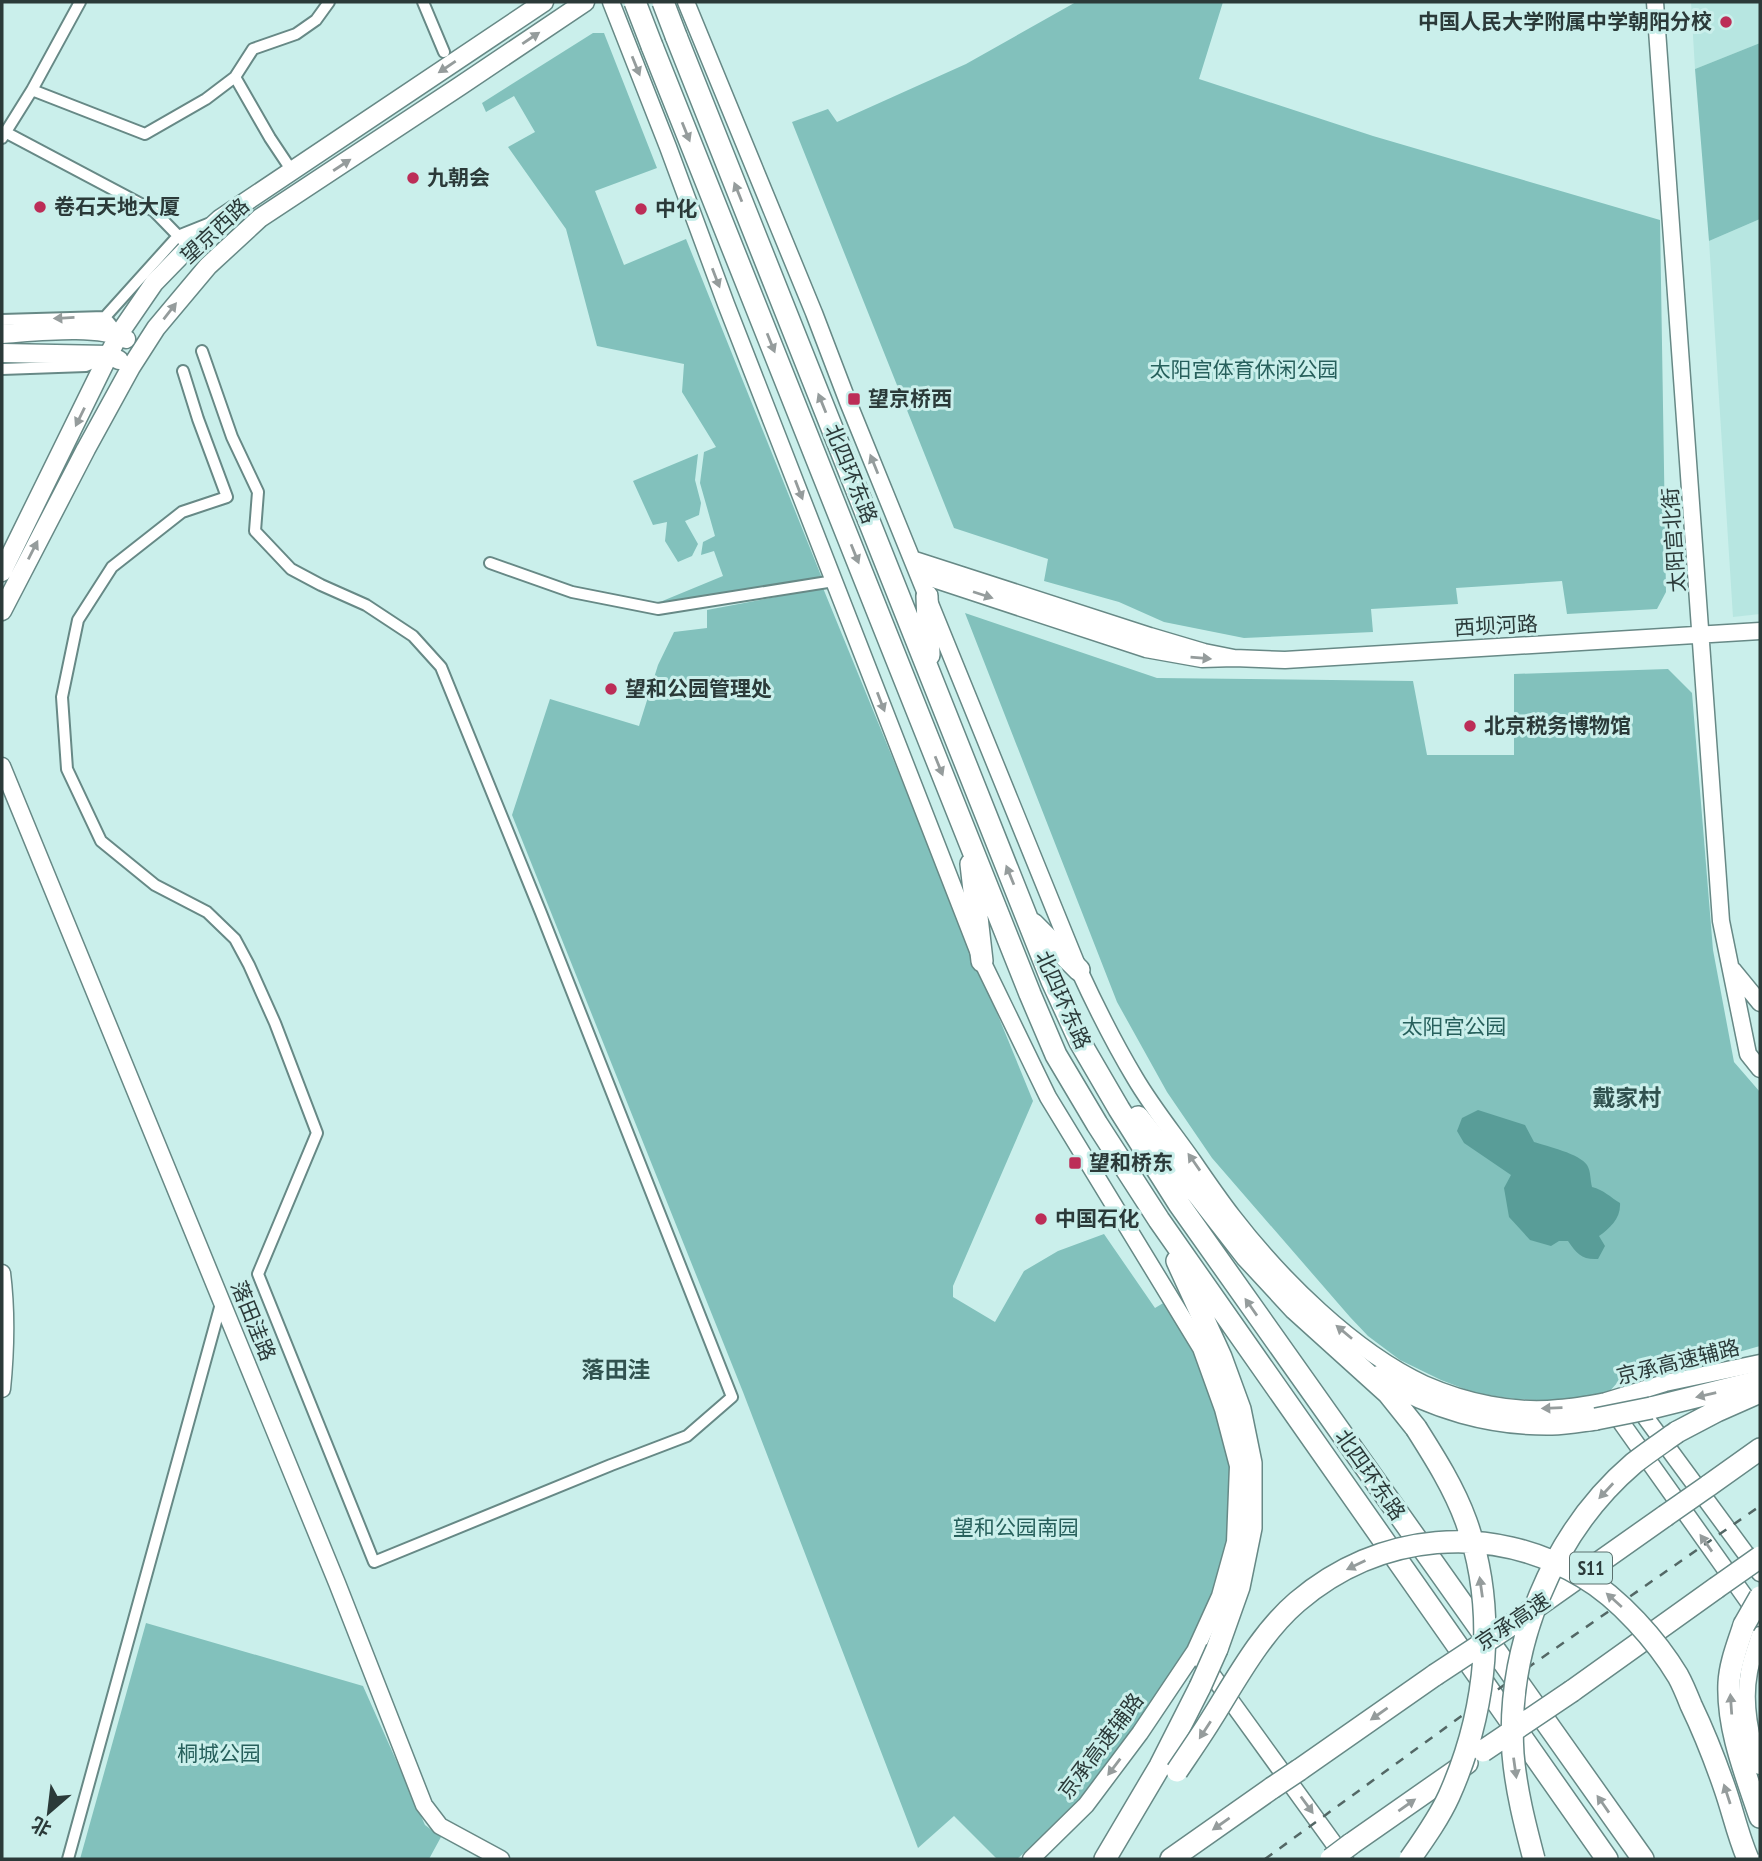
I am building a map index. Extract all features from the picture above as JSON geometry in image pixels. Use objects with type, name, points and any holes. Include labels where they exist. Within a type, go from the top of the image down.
[{"type":"highway","name":"北四环东路","points":[[635,2],[1056,1055],[1159,1220],[1607,1859]]},
{"type":"highway","name":"北四环东路","points":[[663,2],[1052,981],[1080,1042],[1179,1204],[1643,1859]]},
{"type":"highway","points":[[927,596],[929,671]]},
{"type":"highway","points":[[968,838],[982,961]]},
{"type":"highway","points":[[1027,917],[1079,970]]},
{"type":"highway","points":[[1080,1042],[1246,1256],[1296,1309],[1388,1393],[1416,1427],[1445,1473],[1466,1521],[1478,1563],[1485,1613],[1484,1667],[1478,1711],[1465,1757],[1448,1798],[1412,1859]]},
{"type":"highway","points":[[1106,1858],[1160,1766],[1217,1649],[1238,1587],[1251,1528],[1251,1464],[1240,1409],[1221,1357],[1159,1220]]},
{"type":"highway","points":[[1350,1357],[1393,1384],[1436,1404],[1474,1416],[1513,1423],[1553,1424],[1601,1410],[1651,1408],[1760,1381]]},
{"type":"highway","points":[[1534,1859],[1513,1754],[1514,1705],[1519,1666],[1529,1625],[1546,1580],[1562,1548],[1583,1518],[1634,1463],[1677,1432],[1760,1392]]},
{"type":"highway","name":"京承高速","points":[[1171,1859],[1517,1621],[1760,1449]]},
{"type":"highway","points":[[1106,1858],[1177,1771],[1251,1657],[1296,1603],[1323,1583],[1385,1552],[1422,1543],[1467,1542],[1508,1546],[1550,1560],[1584,1577],[1614,1599],[1646,1633],[1678,1676],[1701,1726],[1748,1859]]},
{"type":"highway","points":[[1331,1859],[1349,1852],[1478,1755],[1760,1558]]},
{"type":"highway","points":[[1760,1597],[1755,1626],[1734,1654],[1729,1684],[1732,1723],[1760,1817]]},
{"type":"highway","points":[[1412,1859],[1415,1839],[1424,1820],[1441,1796],[1478,1755]]},
{"type":"main road","name":"望京西路","points":[[2,572],[119,334],[183,241],[544,2]]},
{"type":"main road","name":"望京西路","points":[[2,611],[131,367],[173,306],[208,266],[260,218],[585,2]]},
{"type":"main road","points":[[2,334],[86,331],[119,334],[143,348]]},
{"type":"main road","points":[[2,353],[109,355],[131,367]]},
{"type":"street","points":[[80,2],[32,90],[3,135],[154,211],[183,241],[105,317],[86,331]]},
{"type":"street","points":[[32,90],[145,134],[206,99],[236,77],[253,49],[296,34],[316,20],[330,2]]},
{"type":"street","points":[[423,2],[444,52]]},
{"type":"street","points":[[611,2],[982,961],[1048,1097],[1201,1348],[1223,1409],[1238,1466],[1235,1542],[1220,1596],[1195,1651],[1349,1852]]},
{"type":"street","points":[[621,28],[686,2]]},
{"type":"street","name":"北四环东路","points":[[686,2],[1079,970],[1102,1019],[1136,1080],[1233,1217],[1267,1257],[1323,1314],[1386,1363],[1424,1384],[1461,1397],[1509,1408],[1601,1410]]},
{"type":"street","name":"太阳宫北街","points":[[1655,2],[1721,921],[1748,1054],[1760,1069]]},
{"type":"street","points":[[236,77],[292,171]]},
{"type":"street","points":[[2,320],[105,317]]},
{"type":"street","points":[[105,317],[119,334]]},
{"type":"street","points":[[183,371],[227,497],[182,512],[112,567],[78,620],[62,697],[67,769],[101,841],[155,885],[207,912],[235,939],[275,1023],[317,1133],[258,1274],[374,1562],[687,1436],[732,1397],[441,667],[413,636],[375,611],[290,569],[255,531],[258,492],[232,438],[202,351]]},
{"type":"street","points":[[2,369],[86,366],[109,355]]},
{"type":"street","points":[[490,562],[572,593],[658,608],[834,581]]},
{"type":"street","name":"西坝河路","points":[[915,566],[1146,649],[1202,659],[1284,660],[1760,631]]},
{"type":"street","name":"落田洼路","points":[[2,766],[337,1583],[424,1805],[440,1826],[501,1859]]},
{"type":"street","points":[[1730,967],[1760,1003]]},
{"type":"street","points":[[2,1273],[6,1340],[2,1389]]},
{"type":"street","points":[[68,1859],[222,1300]]},
{"type":"street","name":"京承高速辅路","points":[[1601,1410],[1629,1395],[1665,1383],[1760,1363]]},
{"type":"street","points":[[1629,1395],[1760,1573]]},
{"type":"street","points":[[1601,1410],[1755,1626],[1748,1674],[1747,1709],[1760,1766]]},
{"type":"street","name":"京承高速辅路","points":[[1031,1859],[1086,1805],[1140,1733],[1195,1651]]},
{"type":"shaded area","name":"中国人民大学附属中学朝阳分校","points":[[1691,2],[1760,2],[1760,43],[1695,69]]},
{"type":"shaded area","points":[[1760,219],[1760,614],[1733,617],[1709,241]]},
{"type":"shaded area","points":[[1478,1110],[1525,1125],[1534,1142],[1578,1157],[1587,1165],[1592,1187],[1620,1203],[1617,1218],[1599,1236],[1605,1246],[1598,1259],[1580,1255],[1568,1241],[1559,1241],[1551,1246],[1530,1240],[1509,1217],[1504,1188],[1511,1175],[1464,1143],[1457,1131],[1462,1118]]},
{"type":"green space","name":"太阳宫体育休闲公园","points":[[1076,2],[1223,2],[1199,79],[1373,136],[1660,220],[1666,592],[1657,609],[1567,614],[1562,581],[1456,588],[1458,604],[1371,609],[1373,632],[1244,638],[1164,622],[1119,602],[1044,581],[1048,559],[954,528],[792,122],[828,109],[837,122],[966,64]]},
{"type":"green space","points":[[593,33],[604,33],[657,168],[595,191],[624,265],[686,239],[822,578],[660,602],[723,576],[714,551],[701,555],[703,542],[715,536],[700,483],[704,452],[716,447],[682,392],[684,364],[597,346],[566,229],[508,147],[535,132],[514,96],[486,112],[482,103]]},
{"type":"green space","points":[[1760,43],[1760,219],[1709,241],[1695,69]]},
{"type":"green space","points":[[698,454],[695,480],[701,503],[699,515],[685,521],[698,544],[692,556],[678,562],[665,541],[667,522],[653,525],[633,481]]},
{"type":"green space","name":"望和公园南园","points":[[823,588],[1033,1101],[953,1286],[953,1297],[995,1322],[1024,1271],[1058,1251],[1104,1234],[1155,1308],[1165,1302],[1202,1364],[1221,1413],[1230,1474],[1230,1531],[1215,1588],[1193,1640],[1085,1794],[1065,1817],[1017,1859],[997,1859],[954,1816],[918,1848],[743,1392],[512,815],[550,699],[639,726],[658,665],[674,632],[707,628],[707,610]]},
{"type":"green space","name":"太阳宫公园","points":[[965,613],[1157,678],[1413,681],[1427,755],[1514,755],[1514,674],[1668,669],[1692,693],[1713,950],[1734,1062],[1760,1092],[1760,1346],[1728,1355],[1634,1364],[1609,1392],[1559,1401],[1515,1399],[1475,1393],[1400,1360],[1368,1336],[1212,1158],[1167,1092],[1117,1002]]},
{"type":"green space","name":"桐城公园","points":[[146,1623],[363,1686],[425,1825],[441,1837],[429,1859],[80,1859]]},
{"type":"railway","points":[[1265,1859],[1533,1664],[1760,1506]]},
{"type":"place","name":"中国人民大学附属中学朝阳分校","points":[[1726,22]]},
{"type":"place","name":"九朝会","points":[[413,178]]},
{"type":"place","name":"卷石天地大厦","points":[[40,207]]},
{"type":"place","name":"中化","points":[[641,209]]},
{"type":"place","name":"望京桥西","points":[[854,399]]},
{"type":"place","name":"望和公园管理处","points":[[611,689]]},
{"type":"place","name":"北京税务博物馆","points":[[1470,726]]},
{"type":"place","name":"望和桥东","points":[[1075,1163]]},
{"type":"place","name":"中国石化","points":[[1041,1219]]},
{"type":"district","name":"戴家村","points":[[1627,1098]]},
{"type":"district","name":"落田洼","points":[[616,1370]]}]
